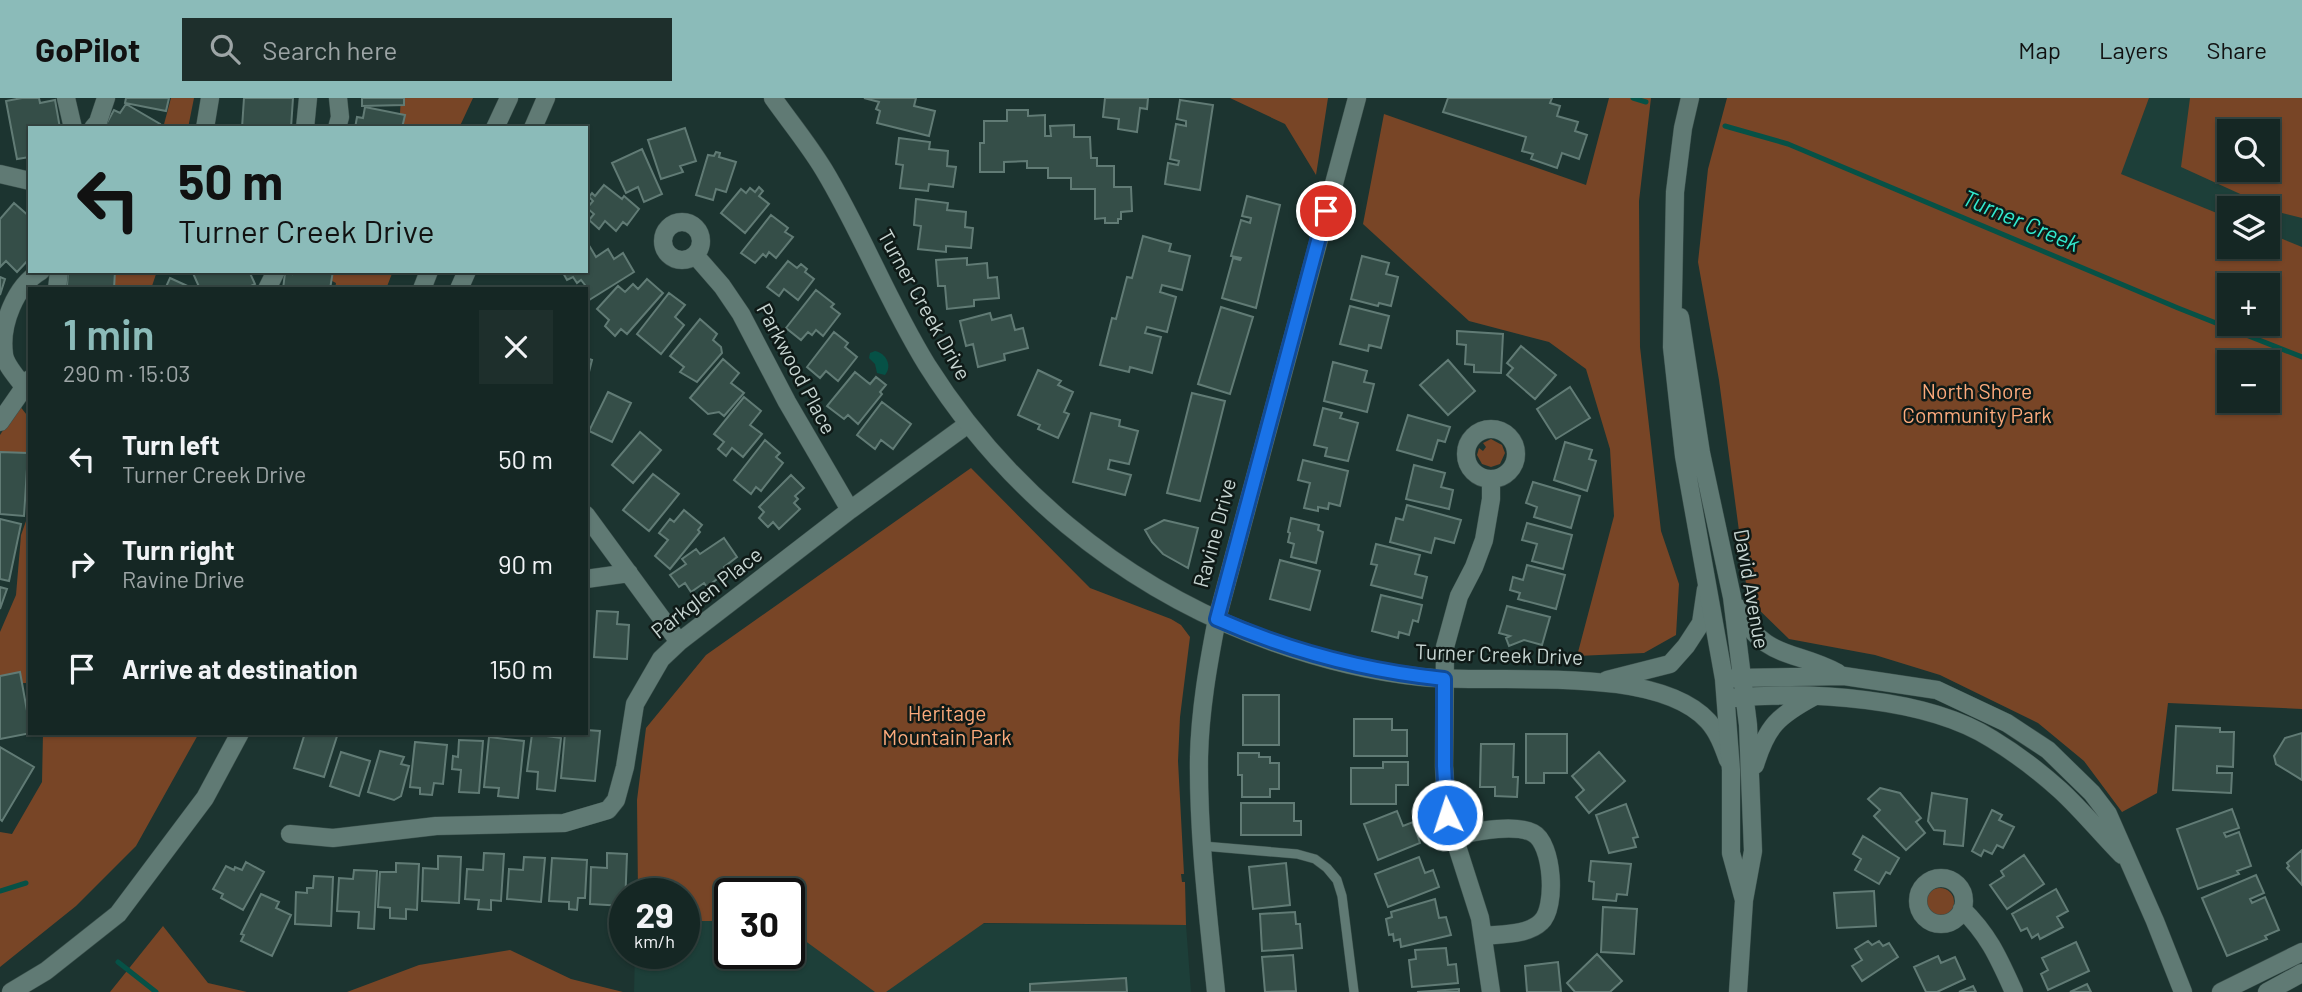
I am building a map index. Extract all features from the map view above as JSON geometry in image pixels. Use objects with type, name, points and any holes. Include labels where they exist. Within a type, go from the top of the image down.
[{"type":"street","points":[[66,98],[72,126]]},
{"type":"street","points":[[95,126],[106,98]]},
{"type":"street","points":[[205,126],[210,98]]},
{"type":"street","points":[[305,126],[308,98]]},
{"type":"street","points":[[338,98],[340,117],[338,126]]},
{"type":"street","points":[[496,126],[509,98]]},
{"type":"street","points":[[534,126],[546,98]]},
{"type":"street","name":"Ravine Drive","points":[[1216,992],[1199,779],[1200,731],[1217,619],[1357,98]]},
{"type":"street","name":"David Avenue","points":[[1690,98],[1678,158],[1675,192],[1672,347],[1684,456],[1724,679],[1731,770],[1731,853],[1744,900]]},
{"type":"street","name":"Turner Creek Drive","points":[[773,100],[795,126],[825,172],[909,334],[968,424],[1022,485],[1093,547],[1149,584],[1217,619],[1263,639],[1330,660],[1390,673],[1444,679],[1601,682]]},
{"type":"street","points":[[0,174],[28,181]]},
{"type":"street","name":"Parkwood Place","points":[[695,255],[722,286],[741,314],[792,411],[850,510]]},
{"type":"street","points":[[0,422],[27,383],[4,356],[6,328],[14,300],[29,278],[38,273]]},
{"type":"street","name":"David Avenue","points":[[1675,287],[1701,453],[1732,597],[1745,697],[1752,779],[1753,852],[1744,900],[1738,992]]},
{"type":"street","name":"Parkglen Place","points":[[290,834],[333,838],[436,826],[564,823],[608,810],[616,800],[625,767],[635,704],[661,659],[679,642],[850,510],[968,424]]},
{"type":"street","points":[[1491,479],[1491,499],[1484,540],[1459,596],[1451,622],[1445,647],[1444,679],[1445,804],[1484,936],[1491,992]]},
{"type":"street","points":[[588,518],[679,642]]},
{"type":"street","points":[[588,579],[629,573]]},
{"type":"street","points":[[1601,682],[1670,664],[1701,623],[1707,579]]},
{"type":"street","points":[[1732,597],[1748,626],[1766,644],[1782,653],[1824,666],[1844,676]]},
{"type":"street","points":[[1724,679],[1844,676],[1937,690],[2007,723],[2048,750],[2092,793],[2108,814],[2183,992]]},
{"type":"street","points":[[1601,682],[1662,693],[1695,710],[1716,732],[1731,770]]},
{"type":"street","points":[[1726,699],[1816,695],[1930,712],[1991,738],[2059,789],[2129,863]]},
{"type":"street","points":[[1752,779],[1764,739],[1774,723],[1785,713],[1816,695]]},
{"type":"street","points":[[11,992],[46,971],[118,914],[205,798],[239,735]]},
{"type":"street","points":[[1453,836],[1497,830],[1525,830],[1539,837],[1547,852],[1550,902],[1545,918],[1530,929],[1484,936]]},
{"type":"street","points":[[1962,909],[1979,925],[1994,948],[2014,992]]},
{"type":"street","points":[[2221,992],[2302,952]]},
{"type":"street","points":[[2267,992],[2302,973]]},
{"type":"lane","points":[[1203,846],[1297,854],[1315,859],[1327,868],[1337,880],[1342,896],[1354,992]]},
{"type":"shaded area","points":[[2149,98],[2302,98],[2302,265],[2280,253],[2280,196],[2217,196],[2217,232],[2113,193]]},
{"type":"shaded area","points":[[875,351],[887,360],[885,375],[877,373],[875,364],[869,358],[870,353]]},
{"type":"shaded area","points":[[700,921],[714,921],[714,969],[805,969],[805,922],[1186,925],[1191,992],[634,992],[635,969],[700,969]]},
{"type":"green space","points":[[171,98],[194,98],[188,126],[164,126]]},
{"type":"green space","points":[[401,98],[473,98],[460,126],[399,126]]},
{"type":"green space","points":[[1230,98],[1328,98],[1316,175],[1285,124]]},
{"type":"green space","points":[[1609,98],[1651,98],[1639,201],[1640,347],[1661,531],[1679,584],[1676,635],[1644,653],[1577,656],[1614,516],[1610,449],[1586,369],[1549,342],[1469,321],[1363,224],[1384,114],[1586,185]]},
{"type":"green space","name":"North Shore Community Park","points":[[1727,98],[2149,98],[2121,174],[2217,213],[2217,259],[2280,259],[2280,238],[2302,247],[2302,709],[2168,703],[2157,793],[2122,812],[2084,761],[2038,723],[1940,675],[1875,655],[1789,639],[1748,599],[1719,380],[1698,262],[1708,169]]},
{"type":"green space","points":[[2190,98],[2302,98],[2302,218],[2280,212],[2280,196],[2245,196],[2181,167]]},
{"type":"green space","points":[[115,273],[156,273],[152,287],[112,287]]},
{"type":"green space","points":[[317,273],[392,273],[387,287],[335,287],[336,283]]},
{"type":"green space","points":[[19,405],[28,416],[28,460],[0,451],[0,435]]},
{"type":"green space","points":[[1491,439],[1502,445],[1505,453],[1500,464],[1491,467],[1482,464],[1477,455],[1479,448],[1483,451],[1486,447],[1483,443]]},
{"type":"green space","name":"Heritage Mountain Park","points":[[971,468],[1090,588],[1171,619],[1181,625],[1190,637],[1180,717],[1178,761],[1184,874],[1181,874],[1182,882],[1185,882],[1186,925],[984,923],[886,992],[875,992],[805,941],[805,878],[714,878],[714,921],[700,921],[700,878],[638,878],[637,800],[646,728],[706,655]]},
{"type":"green space","points":[[28,516],[28,683],[0,683],[0,632],[16,595],[21,535]]},
{"type":"green space","points":[[43,735],[198,735],[136,846],[76,906],[0,967],[0,832],[12,834],[42,782]]},
{"type":"green space","points":[[1940,888],[1950,892],[1954,902],[1950,912],[1940,916],[1930,912],[1926,902],[1930,892]]},
{"type":"green space","points":[[163,926],[208,983],[247,992],[110,992]]},
{"type":"green space","points":[[510,950],[571,979],[623,992],[347,992],[419,965]]},
{"type":"building","points":[[39,98],[40,103],[55,100],[60,126],[28,126],[28,157],[17,159],[6,101]]},
{"type":"building","points":[[126,98],[169,98],[166,111],[125,103]]},
{"type":"building","points":[[244,98],[293,98],[291,126],[242,126]]},
{"type":"building","points":[[362,98],[404,98],[404,105],[362,106]]},
{"type":"building","points":[[864,98],[916,98],[914,106],[935,111],[929,136],[877,123],[880,111],[876,109],[879,102]]},
{"type":"building","points":[[1105,98],[1148,98],[1147,109],[1140,108],[1137,132],[1118,129],[1119,119],[1103,117]]},
{"type":"building","points":[[1448,98],[1552,98],[1550,103],[1560,106],[1557,116],[1578,122],[1575,131],[1587,135],[1579,159],[1562,153],[1557,168],[1531,159],[1533,154],[1522,151],[1526,137],[1443,112]]},
{"type":"building","points":[[1180,100],[1213,105],[1200,190],[1165,184],[1168,163],[1178,165],[1179,161],[1170,159],[1176,124],[1186,126],[1186,121],[1177,119]]},
{"type":"building","points":[[126,104],[160,124],[105,126],[114,110],[120,113]]},
{"type":"building","points":[[365,107],[405,115],[402,126],[355,126],[357,117],[363,118]]},
{"type":"building","points":[[1007,110],[1028,110],[1028,116],[1045,115],[1045,136],[1051,136],[1050,126],[1074,125],[1074,137],[1090,137],[1091,158],[1097,158],[1097,166],[1114,166],[1114,187],[1131,187],[1132,211],[1121,212],[1118,223],[1105,223],[1105,218],[1095,219],[1095,189],[1071,189],[1071,178],[1048,178],[1048,168],[1027,168],[1027,161],[1004,162],[1004,172],[980,172],[980,143],[984,143],[984,121],[1007,121]]},
{"type":"building","points":[[685,128],[696,161],[680,166],[683,172],[661,179],[648,140]]},
{"type":"building","points":[[899,138],[930,142],[929,149],[948,151],[947,166],[956,167],[953,187],[929,184],[928,191],[900,188],[903,165],[896,164]]},
{"type":"building","points":[[642,149],[662,194],[644,202],[638,187],[626,193],[612,163]]},
{"type":"building","points":[[716,152],[720,153],[719,157],[736,162],[726,192],[716,189],[713,200],[696,195],[708,155],[714,156]]},
{"type":"building","points":[[604,185],[622,199],[624,196],[639,209],[627,225],[623,222],[616,231],[605,221],[599,229],[589,220],[594,214],[588,209],[593,201],[589,197],[592,193],[595,196]]},
{"type":"building","points":[[759,187],[763,191],[759,196],[769,204],[745,233],[721,213],[741,189],[746,193],[750,188],[755,192]]},
{"type":"building","points":[[1247,196],[1280,205],[1256,308],[1222,298],[1233,258],[1241,258],[1231,256],[1241,220],[1250,223],[1251,218],[1242,216]]},
{"type":"building","points":[[916,199],[948,203],[947,210],[966,212],[965,227],[973,228],[971,248],[946,246],[946,252],[918,249],[921,226],[914,225]]},
{"type":"building","points":[[14,203],[28,215],[28,260],[17,272],[6,261],[0,267],[0,219]]},
{"type":"building","points":[[771,215],[788,228],[785,232],[793,237],[776,258],[769,252],[766,257],[763,254],[755,263],[741,253]]},
{"type":"building","points":[[1143,236],[1171,244],[1169,251],[1190,256],[1182,290],[1162,285],[1160,292],[1176,297],[1167,332],[1147,327],[1145,333],[1161,337],[1152,373],[1130,367],[1129,372],[1100,365],[1112,318],[1116,319],[1127,277],[1132,278]]},
{"type":"building","points":[[590,247],[596,257],[608,249],[614,259],[623,253],[634,272],[588,301],[588,287],[582,287],[585,285],[581,280],[577,283],[573,277],[567,280],[563,273],[588,273]]},
{"type":"building","points":[[1362,256],[1389,263],[1386,274],[1398,277],[1391,306],[1379,303],[1378,306],[1351,299]]},
{"type":"building","points":[[967,258],[967,265],[987,263],[988,278],[997,277],[999,298],[974,300],[974,306],[947,309],[945,286],[938,286],[936,260]]},
{"type":"building","points":[[788,261],[797,268],[801,264],[807,269],[805,272],[814,279],[798,300],[784,289],[779,296],[767,287]]},
{"type":"building","points":[[68,273],[115,273],[114,287],[67,286]]},
{"type":"building","points":[[193,273],[250,273],[255,284],[249,287],[199,287]]},
{"type":"building","points":[[285,273],[333,273],[330,287],[283,287]]},
{"type":"building","points":[[0,277],[5,279],[0,295]]},
{"type":"building","points":[[170,278],[190,287],[166,287]]},
{"type":"building","points":[[647,279],[663,293],[627,334],[621,329],[615,336],[605,326],[609,320],[597,309],[618,286],[625,292],[633,284],[638,289]]},
{"type":"building","points":[[816,290],[834,304],[831,307],[840,314],[823,336],[816,330],[812,335],[808,332],[801,340],[786,328]]},
{"type":"building","points":[[669,293],[685,305],[675,317],[684,325],[661,354],[637,334]]},
{"type":"building","points":[[1350,306],[1389,316],[1381,348],[1369,345],[1368,351],[1340,344]]},
{"type":"building","points":[[1221,307],[1253,317],[1230,394],[1198,384]]},
{"type":"building","points":[[990,313],[992,320],[1011,315],[1015,330],[1023,328],[1028,348],[1004,354],[1005,360],[978,367],[973,344],[966,346],[960,321]]},
{"type":"building","points":[[700,319],[717,334],[713,340],[721,347],[722,353],[697,382],[680,372],[684,367],[670,356]]},
{"type":"building","points":[[1457,331],[1503,334],[1501,373],[1474,372],[1474,365],[1465,364],[1466,345],[1457,344]]},
{"type":"building","points":[[834,332],[848,343],[845,347],[857,357],[838,381],[826,371],[820,378],[807,367]]},
{"type":"building","points":[[1521,346],[1556,375],[1535,399],[1507,375],[1513,368],[1507,363]]},
{"type":"building","points":[[588,359],[592,360],[588,376]]},
{"type":"building","points":[[723,359],[739,373],[731,383],[744,393],[724,416],[719,412],[708,414],[690,398]]},
{"type":"building","points":[[1448,360],[1475,391],[1448,415],[1420,385]]},
{"type":"building","points":[[1333,362],[1367,371],[1364,382],[1374,384],[1367,412],[1324,401]]},
{"type":"building","points":[[1038,370],[1061,381],[1058,385],[1073,392],[1064,412],[1069,414],[1058,438],[1038,429],[1040,425],[1018,415]]},
{"type":"building","points":[[855,372],[870,384],[876,377],[886,385],[858,424],[848,415],[844,419],[827,406]]},
{"type":"building","points":[[1570,387],[1590,418],[1556,439],[1537,409]]},
{"type":"building","points":[[608,392],[631,403],[612,442],[589,431]]},
{"type":"building","points":[[1192,393],[1225,401],[1200,501],[1167,493]]},
{"type":"building","points":[[744,397],[761,411],[750,425],[762,434],[743,457],[732,448],[726,456],[718,449],[724,442],[714,434]]},
{"type":"building","points":[[882,402],[911,424],[893,449],[881,440],[875,449],[857,435]]},
{"type":"building","points":[[1323,408],[1342,413],[1340,418],[1358,423],[1348,461],[1325,456],[1327,448],[1314,445]]},
{"type":"building","points":[[1091,413],[1120,420],[1119,426],[1138,431],[1129,464],[1110,460],[1108,469],[1131,475],[1125,495],[1073,482]]},
{"type":"building","points":[[1408,415],[1450,427],[1445,442],[1438,440],[1432,460],[1397,450]]},
{"type":"building","points":[[640,432],[661,450],[633,483],[612,465]]},
{"type":"building","points":[[765,440],[780,453],[776,457],[783,463],[761,491],[756,487],[751,494],[734,480]]},
{"type":"building","points":[[1565,442],[1592,450],[1589,459],[1596,461],[1587,491],[1554,480]]},
{"type":"building","points":[[0,452],[28,453],[24,516],[0,514]]},
{"type":"building","points":[[1303,460],[1348,471],[1340,506],[1329,503],[1328,509],[1318,507],[1318,511],[1304,508],[1310,483],[1298,480]]},
{"type":"building","points":[[1414,465],[1445,473],[1441,487],[1453,490],[1449,509],[1406,499]]},
{"type":"building","points":[[653,474],[679,494],[649,531],[623,510]]},
{"type":"building","points":[[791,475],[804,488],[795,496],[798,499],[794,503],[800,509],[779,529],[773,522],[768,527],[759,518],[764,512],[759,507]]},
{"type":"building","points":[[1533,482],[1580,496],[1571,528],[1534,517],[1537,507],[1526,503]]},
{"type":"building","points":[[1407,505],[1461,520],[1454,543],[1435,538],[1431,553],[1390,542],[1396,518],[1403,520]]},
{"type":"building","points":[[684,510],[702,525],[698,530],[700,532],[670,569],[655,556],[668,540],[659,533],[670,519],[674,522]]},
{"type":"building","points":[[1291,518],[1319,525],[1318,530],[1323,532],[1316,563],[1291,557],[1294,544],[1288,542],[1288,532]]},
{"type":"building","points":[[0,519],[21,524],[9,581],[0,579]]},
{"type":"building","points":[[1164,520],[1198,528],[1188,568],[1163,554],[1145,530]]},
{"type":"building","points":[[1527,523],[1572,535],[1563,569],[1532,561],[1537,544],[1522,540]]},
{"type":"building","points":[[724,538],[737,557],[724,567],[727,571],[707,587],[704,583],[691,592],[685,583],[679,587],[670,575],[686,564],[682,559],[696,549],[700,554]]},
{"type":"building","points":[[1376,544],[1420,555],[1415,574],[1427,577],[1422,598],[1371,585],[1377,565],[1371,564]]},
{"type":"building","points":[[1280,560],[1320,571],[1310,610],[1270,599]]},
{"type":"building","points":[[1527,565],[1565,575],[1556,609],[1518,599],[1520,593],[1510,590],[1513,577],[1523,580]]},
{"type":"building","points":[[0,587],[7,589],[0,609]]},
{"type":"building","points":[[1381,595],[1422,605],[1418,622],[1413,620],[1409,635],[1399,632],[1398,638],[1372,631]]},
{"type":"building","points":[[1507,606],[1550,617],[1542,645],[1524,640],[1509,646],[1506,638],[1510,636],[1499,633]]},
{"type":"building","points":[[597,611],[618,612],[617,624],[629,625],[627,659],[594,657]]},
{"type":"building","points":[[20,672],[28,716],[28,734],[0,739],[0,676]]},
{"type":"building","points":[[1243,695],[1279,695],[1279,745],[1243,745]]},
{"type":"building","points":[[1354,719],[1392,719],[1392,730],[1407,730],[1407,756],[1354,756]]},
{"type":"building","points":[[2176,726],[2220,728],[2220,732],[2234,732],[2233,767],[2217,766],[2217,773],[2232,773],[2231,793],[2173,790]]},
{"type":"building","points":[[588,730],[600,731],[595,781],[561,778],[565,735],[588,735]]},
{"type":"building","points":[[2302,733],[2302,780],[2276,764],[2274,756],[2285,738]]},
{"type":"building","points":[[1526,734],[1567,734],[1567,773],[1544,773],[1544,783],[1526,783]]},
{"type":"building","points":[[304,735],[337,735],[324,777],[294,768]]},
{"type":"building","points":[[532,735],[561,738],[555,791],[537,789],[538,772],[527,771]]},
{"type":"building","points":[[489,737],[524,741],[518,798],[498,796],[499,788],[484,787]]},
{"type":"building","points":[[459,740],[483,741],[479,793],[459,792],[461,770],[452,769],[453,756],[458,757]]},
{"type":"building","points":[[415,742],[447,745],[443,784],[434,783],[432,795],[420,794],[420,788],[410,787]]},
{"type":"building","points":[[1481,744],[1514,744],[1513,777],[1518,777],[1517,797],[1495,796],[1495,787],[1480,787]]},
{"type":"building","points":[[0,747],[34,767],[2,821],[0,819]]},
{"type":"building","points":[[380,751],[404,757],[401,764],[409,766],[401,796],[394,800],[368,792]]},
{"type":"building","points":[[341,752],[370,761],[359,796],[330,786]]},
{"type":"building","points":[[1599,752],[1625,781],[1589,813],[1576,797],[1584,790],[1572,776]]},
{"type":"building","points":[[1238,753],[1259,753],[1259,757],[1270,757],[1270,763],[1279,763],[1279,789],[1270,789],[1270,797],[1242,797]]},
{"type":"building","points":[[1383,762],[1408,762],[1408,785],[1396,785],[1396,804],[1351,804],[1351,768],[1383,768]]},
{"type":"building","points":[[1880,788],[1900,793],[1921,818],[1916,822],[1925,833],[1906,850],[1874,816],[1880,810],[1868,799]]},
{"type":"building","points":[[1932,793],[1967,799],[1963,846],[1944,844],[1945,831],[1934,830],[1928,821]]},
{"type":"building","points":[[1241,803],[1294,803],[1294,821],[1301,821],[1301,835],[1241,835]]},
{"type":"building","points":[[1626,804],[1638,837],[1633,838],[1636,847],[1609,853],[1596,815]]},
{"type":"building","points":[[2232,809],[2239,828],[2224,833],[2226,837],[2239,832],[2251,866],[2237,871],[2239,874],[2198,889],[2177,829]]},
{"type":"building","points":[[1992,810],[2002,815],[1999,820],[2014,827],[2003,848],[1997,845],[1992,854],[1984,850],[1981,856],[1972,851]]},
{"type":"building","points":[[1397,811],[1403,826],[1413,822],[1420,843],[1378,860],[1364,824]]},
{"type":"building","points":[[1863,836],[1899,858],[1890,874],[1886,872],[1879,884],[1855,870],[1861,859],[1853,854]]},
{"type":"building","points":[[2302,850],[2302,885],[2287,868],[2287,863]]},
{"type":"building","points":[[484,853],[504,854],[501,901],[491,900],[491,910],[478,909],[479,900],[465,899],[467,869],[483,870]]},
{"type":"building","points":[[607,853],[627,854],[626,878],[609,878],[609,905],[590,904],[591,867],[607,868]]},
{"type":"building","points":[[2024,855],[2044,884],[2007,909],[1990,885],[2004,876],[2001,871]]},
{"type":"building","points":[[438,856],[461,857],[459,903],[422,901],[423,868],[438,869]]},
{"type":"building","points":[[524,857],[545,858],[541,902],[507,899],[509,869],[523,870]]},
{"type":"building","points":[[1419,857],[1425,873],[1433,870],[1439,887],[1388,907],[1375,874]]},
{"type":"building","points":[[552,858],[587,860],[585,898],[578,898],[577,910],[569,909],[569,902],[549,901]]},
{"type":"building","points":[[1591,861],[1631,864],[1627,895],[1617,894],[1616,901],[1593,899],[1594,882],[1589,881]]},
{"type":"building","points":[[246,862],[264,872],[243,910],[221,898],[223,894],[213,889],[226,866],[242,870]]},
{"type":"building","points":[[396,863],[419,864],[417,910],[406,909],[406,919],[390,918],[390,908],[378,907],[380,872],[396,872]]},
{"type":"building","points":[[1286,863],[1290,905],[1253,909],[1249,867]]},
{"type":"building","points":[[354,870],[377,871],[374,929],[358,928],[359,912],[337,911],[339,878],[353,879]]},
{"type":"building","points":[[2256,875],[2264,893],[2250,899],[2252,903],[2265,897],[2279,930],[2265,936],[2267,939],[2227,956],[2202,898]]},
{"type":"building","points":[[314,876],[333,877],[331,926],[295,924],[296,892],[307,893],[307,888],[313,888]]},
{"type":"building","points":[[2056,889],[2068,911],[2057,917],[2063,927],[2040,939],[2038,934],[2032,938],[2027,928],[2021,931],[2012,914]]},
{"type":"building","points":[[1874,891],[1876,926],[1837,928],[1834,893]]},
{"type":"building","points":[[261,894],[279,902],[276,908],[291,915],[272,956],[241,941],[244,935],[241,934]]},
{"type":"building","points":[[1435,899],[1439,918],[1446,917],[1451,935],[1401,947],[1400,939],[1394,941],[1393,934],[1389,935],[1386,919],[1392,917],[1391,912]]},
{"type":"building","points":[[1603,907],[1637,909],[1634,954],[1601,952]]},
{"type":"building","points":[[1295,912],[1296,924],[1300,924],[1302,948],[1262,951],[1260,914]]},
{"type":"building","points":[[1868,941],[1872,945],[1879,941],[1883,946],[1889,943],[1898,957],[1862,981],[1852,966],[1862,960],[1855,949]]},
{"type":"building","points":[[2076,942],[2089,971],[2048,990],[2041,974],[2048,970],[2042,958]]},
{"type":"building","points":[[1446,948],[1448,965],[1456,964],[1458,983],[1412,987],[1409,960],[1416,959],[1415,950]]},
{"type":"building","points":[[1597,954],[1622,981],[1610,992],[1575,992],[1567,983]]},
{"type":"building","points":[[1293,955],[1296,991],[1265,992],[1262,957]]},
{"type":"building","points":[[1938,956],[1941,963],[1955,957],[1965,979],[1937,992],[1926,992],[1914,967]]},
{"type":"building","points":[[1558,962],[1561,992],[1527,992],[1525,966]]},
{"type":"building","points":[[1126,978],[1127,992],[1030,992],[1030,984]]},
{"type":"building","points":[[2087,984],[2091,992],[2070,992]]},
{"type":"building","points":[[1973,986],[1976,992],[1959,992]]},
{"type":"building","points":[[1459,989],[1459,992],[1417,992]]},
{"type":"waterway","name":"Turner Creek","points":[[1633,98],[1646,102]]},
{"type":"waterway","name":"Turner Creek","points":[[1725,126],[1788,144],[2178,308],[2302,357]]},
{"type":"waterway","points":[[0,891],[26,883]]},
{"type":"waterway","points":[[118,962],[156,992]]},
{"type":"route","points":[[1326,211],[1217,619],[1263,639],[1323,658],[1390,673],[1444,679],[1447,815]]}]
